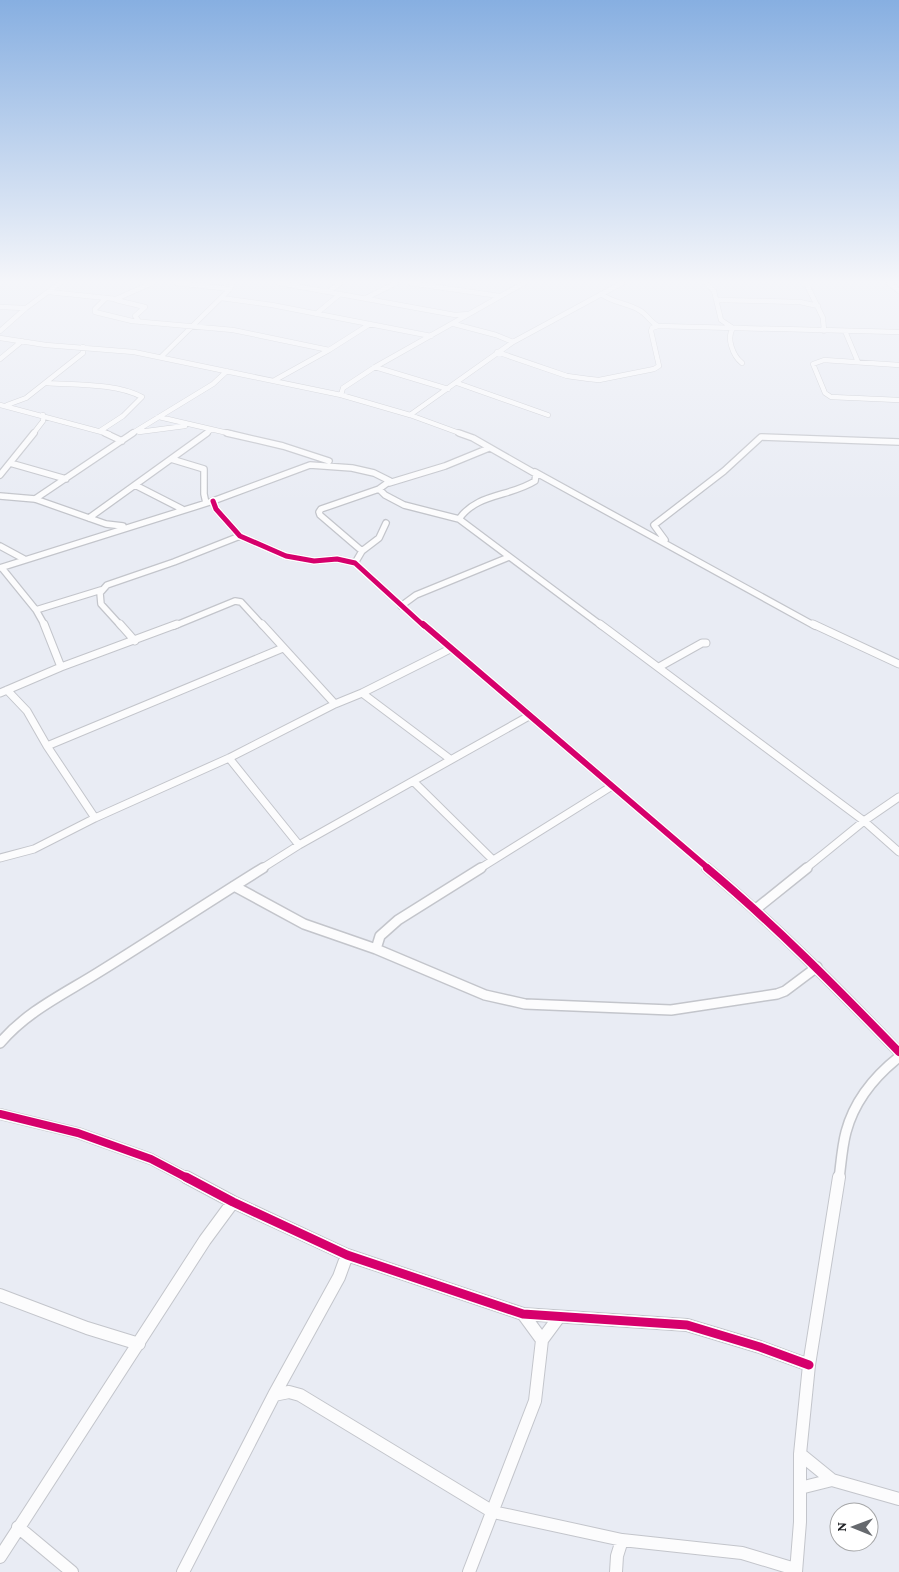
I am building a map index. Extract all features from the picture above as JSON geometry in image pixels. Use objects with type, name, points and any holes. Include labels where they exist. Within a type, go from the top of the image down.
[{"type":"street","points":[[3,405],[26,398],[76,356]]},
{"type":"street","points":[[156,356],[341,395],[410,415],[473,438],[819,628],[899,664]]},
{"type":"street","points":[[275,380],[318,356]]},
{"type":"street","points":[[325,392],[343,388],[394,356]]},
{"type":"street","points":[[410,415],[457,383],[491,356]]},
{"type":"street","points":[[513,356],[567,376],[599,380],[654,369],[659,366],[657,356]]},
{"type":"street","points":[[736,356],[742,363]]},
{"type":"street","points":[[853,356],[858,362]]},
{"type":"street","points":[[899,365],[824,360],[814,362],[825,393],[831,397],[899,400]]},
{"type":"street","points":[[374,367],[448,389]]},
{"type":"street","points":[[35,500],[152,420],[213,384],[227,371]]},
{"type":"street","points":[[46,383],[116,390],[136,393],[142,397],[123,416],[100,431]]},
{"type":"street","points":[[457,383],[548,415]]},
{"type":"street","points":[[341,395],[343,388]]},
{"type":"street","points":[[3,405],[43,418],[54,418],[100,431],[115,436],[122,441]]},
{"type":"street","points":[[160,417],[283,446],[389,480],[389,483]]},
{"type":"street","points":[[0,476],[43,418]]},
{"type":"street","points":[[137,432],[192,425]]},
{"type":"street","points":[[89,518],[211,430]]},
{"type":"street","points":[[115,436],[132,435]]},
{"type":"street","points":[[670,546],[654,525],[724,471],[761,437],[899,442]]},
{"type":"street","points":[[362,551],[318,512],[328,506],[379,489],[389,483],[444,466],[489,448]]},
{"type":"street","points":[[310,465],[315,456]]},
{"type":"street","points":[[171,459],[204,469],[206,477],[203,493],[240,536],[286,556],[314,561],[337,559],[355,563],[450,649],[756,909],[817,967],[899,1052]]},
{"type":"street","points":[[10,463],[66,480]]},
{"type":"street","points":[[61,667],[45,626],[36,610],[1,568],[24,559],[209,502],[310,465],[338,464]]},
{"type":"street","points":[[459,520],[466,510],[477,502],[505,495],[533,483],[536,479],[535,472]]},
{"type":"street","points":[[135,485],[182,509]]},
{"type":"street","points":[[379,489],[384,497],[426,513],[459,520],[864,821],[899,852]]},
{"type":"street","points":[[0,496],[35,500],[106,524],[132,525]]},
{"type":"street","points":[[355,563],[362,551],[380,538],[386,523]]},
{"type":"street","points":[[102,536],[106,524]]},
{"type":"street","points":[[36,610],[101,590],[107,585],[240,536]]},
{"type":"street","points":[[0,546],[24,559]]},
{"type":"street","points":[[401,606],[416,595],[509,557]]},
{"type":"street","points":[[101,590],[99,597],[101,604],[135,641]]},
{"type":"street","points":[[95,818],[47,746],[27,711],[4,692],[61,667],[135,641],[235,602],[240,602],[335,704]]},
{"type":"street","points":[[659,668],[702,643],[706,643]]},
{"type":"street","points":[[47,746],[283,648]]},
{"type":"street","points":[[0,858],[34,849],[95,818],[229,758],[335,704],[362,693],[450,649]]},
{"type":"street","points":[[362,693],[450,759]]},
{"type":"street","points":[[0,1043],[11,1030],[42,1006],[98,973],[234,886],[299,846],[529,716]]},
{"type":"street","points":[[229,758],[299,846]]},
{"type":"street","points":[[414,782],[494,860]]},
{"type":"street","points":[[376,949],[380,936],[398,920],[612,786]]},
{"type":"street","points":[[756,909],[864,821],[899,797]]},
{"type":"street","points":[[234,886],[304,924],[376,949],[472,991],[525,1004],[661,1010],[690,1009],[777,994],[785,991],[817,967]]},
{"type":"street","points":[[274,1395],[289,1392],[300,1395],[493,1512],[622,1540],[742,1553],[796,1571],[800,1522],[800,1454],[809,1365],[846,1132],[859,1099],[884,1068],[899,1057]]},
{"type":"street","points":[[0,1114],[78,1133],[151,1159],[233,1202],[347,1256],[523,1314],[687,1325],[760,1347],[809,1365]]},
{"type":"street","points":[[0,1557],[205,1240],[233,1202]]},
{"type":"street","points":[[183,1572],[274,1395],[339,1277],[347,1256]]},
{"type":"street","points":[[0,1295],[88,1328],[139,1344]]},
{"type":"street","points":[[523,1314],[542,1340]]},
{"type":"street","points":[[469,1572],[534,1401],[538,1385],[542,1340],[559,1317]]},
{"type":"street","points":[[800,1454],[832,1480],[899,1500]]},
{"type":"street","points":[[800,1488],[832,1480]]},
{"type":"street","points":[[18,1527],[72,1572]]},
{"type":"street","points":[[616,1572],[617,1556],[622,1540]]},
{"type":"cycle path","points":[[213,501],[216,509],[240,536],[286,556],[314,561],[337,559],[355,563],[450,649],[756,909],[817,967],[899,1052]]},
{"type":"cycle path","points":[[0,1114],[78,1133],[151,1159],[233,1202],[347,1255],[523,1314],[687,1325],[760,1347],[809,1365]]}]
